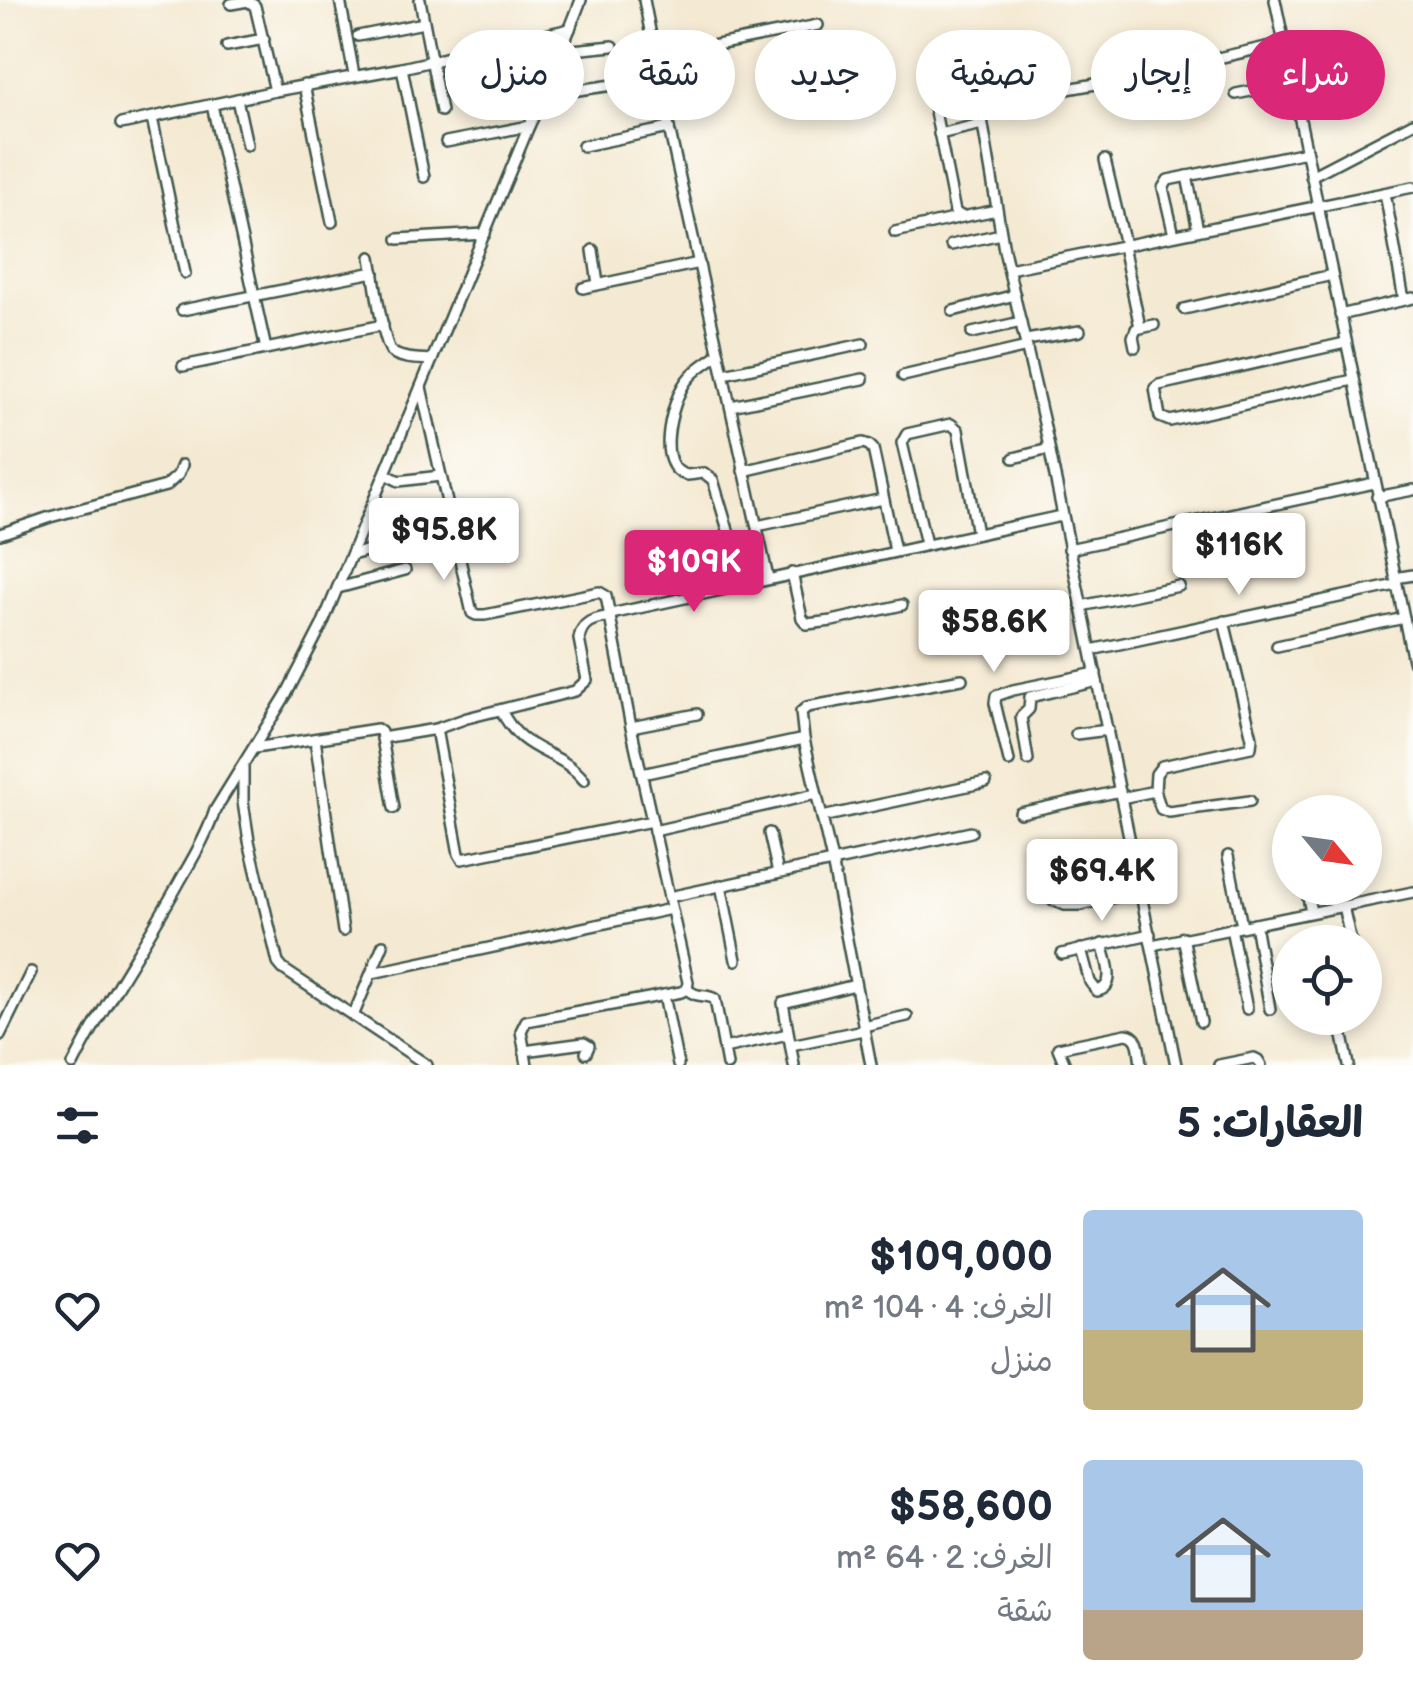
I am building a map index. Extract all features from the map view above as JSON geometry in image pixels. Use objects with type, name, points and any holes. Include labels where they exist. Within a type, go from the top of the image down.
[{"type":"street","points":[[340,0],[354,76]]},
{"type":"street","points":[[420,0],[441,111]]},
{"type":"street","points":[[121,124],[402,68],[570,29],[582,0]]},
{"type":"street","points":[[644,0],[650,30]]},
{"type":"street","points":[[1275,0],[1281,30]]},
{"type":"street","points":[[230,4],[253,2],[274,91]]},
{"type":"street","points":[[358,36],[424,23]]},
{"type":"street","points":[[735,41],[818,24]]},
{"type":"street","points":[[227,46],[264,39]]},
{"type":"street","points":[[1176,1065],[982,124],[987,108],[996,102],[1246,51]]},
{"type":"street","points":[[402,68],[424,177]]},
{"type":"street","points":[[304,86],[332,222]]},
{"type":"street","points":[[1236,94],[1246,92]]},
{"type":"street","points":[[237,100],[247,145]]},
{"type":"street","points":[[212,105],[266,349]]},
{"type":"street","points":[[152,118],[186,273]]},
{"type":"street","points":[[73,1065],[202,842],[215,810],[304,661],[532,120]]},
{"type":"street","points":[[668,120],[768,578]]},
{"type":"street","points":[[936,120],[955,212],[962,217]]},
{"type":"street","points":[[1300,120],[1413,661]]},
{"type":"street","points":[[1311,176],[1413,123]]},
{"type":"street","points":[[939,134],[982,124]]},
{"type":"street","points":[[446,142],[529,126]]},
{"type":"street","points":[[583,146],[669,128]]},
{"type":"street","points":[[1174,235],[1163,188],[1168,180],[1306,152]]},
{"type":"street","points":[[1106,160],[1140,327]]},
{"type":"street","points":[[1187,176],[1198,230]]},
{"type":"street","points":[[1009,269],[1413,187]]},
{"type":"street","points":[[1340,315],[1408,299],[1385,193]]},
{"type":"street","points":[[895,232],[997,210]]},
{"type":"street","points":[[398,238],[485,234]]},
{"type":"street","points":[[951,246],[1002,234]]},
{"type":"street","points":[[593,250],[598,284]]},
{"type":"street","points":[[372,257],[383,325],[392,352],[432,360]]},
{"type":"street","points":[[583,288],[699,263]]},
{"type":"street","points":[[182,310],[374,272]]},
{"type":"street","points":[[1184,309],[1332,275]]},
{"type":"street","points":[[952,312],[1015,296]]},
{"type":"street","points":[[972,333],[1022,322]]},
{"type":"street","points":[[183,366],[383,325]]},
{"type":"street","points":[[1135,347],[1134,333],[1140,327],[1154,325]]},
{"type":"street","points":[[903,376],[1080,332]]},
{"type":"street","points":[[1345,342],[1159,385],[1154,393],[1160,417],[1170,420],[1353,380]]},
{"type":"street","points":[[724,374],[863,344]]},
{"type":"street","points":[[719,354],[692,374],[680,390],[669,420],[668,440],[672,460],[681,472],[704,473],[713,480],[728,530]]},
{"type":"street","points":[[731,406],[863,379]]},
{"type":"street","points":[[421,388],[472,612],[485,615],[602,592],[606,596],[687,989]]},
{"type":"street","points":[[926,544],[902,443],[906,434],[950,424],[958,430],[977,534]]},
{"type":"street","points":[[743,470],[863,443],[869,445],[895,551]]},
{"type":"street","points":[[1014,458],[1049,449]]},
{"type":"street","points":[[0,534],[166,486],[178,475],[182,464]]},
{"type":"street","points":[[385,474],[398,481],[440,476]]},
{"type":"street","points":[[1069,549],[1374,483]]},
{"type":"street","points":[[1378,497],[1413,490]]},
{"type":"street","points":[[757,526],[884,499]]},
{"type":"street","points":[[382,738],[436,729],[582,687],[587,673],[580,632],[592,620],[1062,516]]},
{"type":"street","points":[[352,554],[413,537]]},
{"type":"street","points":[[338,588],[406,570]]},
{"type":"street","points":[[792,573],[802,618],[807,624],[902,605]]},
{"type":"street","points":[[1090,650],[1413,575]]},
{"type":"street","points":[[1081,606],[1179,586]]},
{"type":"street","points":[[1276,646],[1404,618]]},
{"type":"street","points":[[1224,621],[1251,747],[1162,766],[1156,774],[1155,791],[1159,806],[1168,812],[1250,801]]},
{"type":"street","points":[[1028,760],[1021,717],[1029,710],[1030,697],[1096,677]]},
{"type":"street","points":[[1009,761],[996,696],[1096,677]]},
{"type":"street","points":[[871,1065],[801,712],[807,707],[962,679]]},
{"type":"street","points":[[501,710],[508,726],[521,738],[576,770],[584,780]]},
{"type":"street","points":[[631,727],[697,714]]},
{"type":"street","points":[[255,748],[377,729],[394,808]]},
{"type":"street","points":[[436,729],[462,859],[816,794]]},
{"type":"street","points":[[1076,734],[1108,730]]},
{"type":"street","points":[[642,774],[804,738]]},
{"type":"street","points":[[315,739],[343,932]]},
{"type":"street","points":[[243,765],[245,821],[274,954],[283,969],[427,1065]]},
{"type":"street","points":[[822,817],[986,782]]},
{"type":"street","points":[[1020,813],[1155,791]]},
{"type":"street","points":[[668,897],[971,832]]},
{"type":"street","points":[[769,833],[778,873]]},
{"type":"street","points":[[1131,845],[1048,861],[1044,871],[1047,885],[1053,900],[1070,906],[1141,891]]},
{"type":"street","points":[[1228,856],[1242,926]]},
{"type":"street","points":[[721,886],[736,960]]},
{"type":"street","points":[[1062,954],[1102,944],[1184,938],[1413,892]]},
{"type":"street","points":[[1310,905],[1311,912]]},
{"type":"street","points":[[1343,906],[1347,925]]},
{"type":"street","points":[[372,973],[671,910]]},
{"type":"street","points":[[1255,924],[1270,1008]]},
{"type":"street","points":[[1230,928],[1248,1009]]},
{"type":"street","points":[[1184,938],[1201,1022]]},
{"type":"street","points":[[1081,949],[1091,985],[1103,991],[1109,980],[1102,944]]},
{"type":"street","points":[[353,1016],[383,945]]},
{"type":"street","points":[[0,1035],[31,972]]},
{"type":"street","points":[[794,1065],[785,1002],[854,985]]},
{"type":"street","points":[[527,1065],[521,1031],[526,1022],[687,989]]},
{"type":"street","points":[[687,989],[696,996],[715,1000],[727,1065]]},
{"type":"street","points":[[664,995],[678,1065]]},
{"type":"street","points":[[791,1045],[907,1016]]},
{"type":"street","points":[[724,1048],[788,1034]]},
{"type":"street","points":[[1065,1065],[1058,1048],[1126,1034],[1136,1038],[1141,1065]]},
{"type":"street","points":[[1343,1035],[1349,1065]]},
{"type":"street","points":[[524,1051],[584,1043],[588,1046],[586,1052]]},
{"type":"street","points":[[1218,1065],[1254,1058],[1261,1065]]}]
